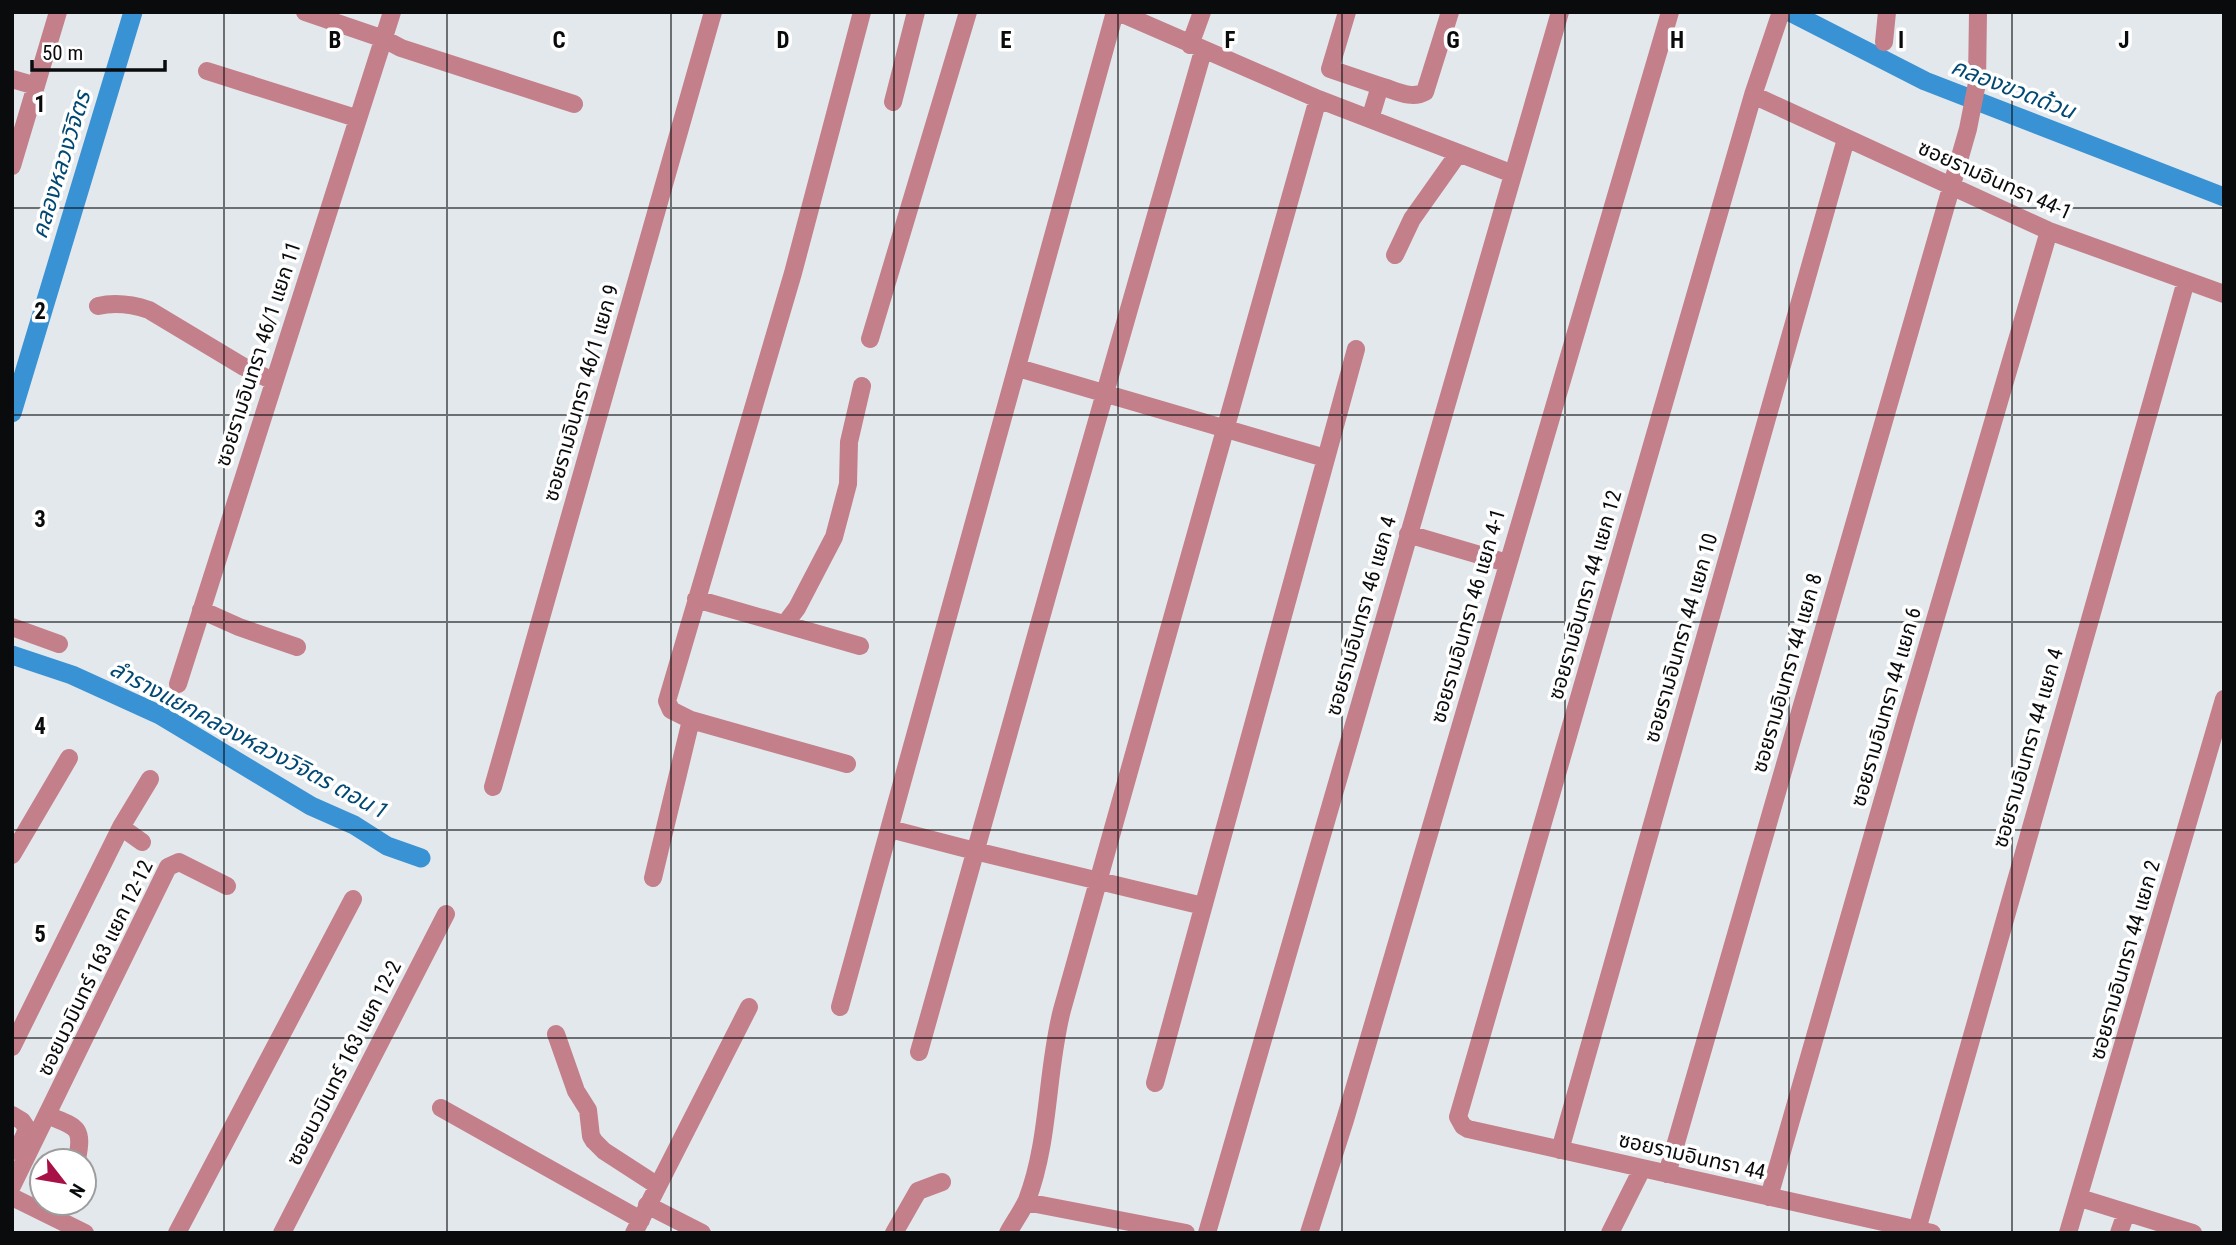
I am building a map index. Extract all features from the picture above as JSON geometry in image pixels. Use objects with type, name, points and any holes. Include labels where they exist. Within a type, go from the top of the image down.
[{"type":"street","points":[[12,166],[58,12]]},
{"type":"street","points":[[304,12],[384,39],[401,48],[574,104]]},
{"type":"street","name":"ซอยรามอินทรา 46/1 แยก 11","points":[[178,684],[356,118],[392,12]]},
{"type":"street","name":"ซอยรามอินทรา 46/1 แยก 9","points":[[492,787],[713,12]]},
{"type":"street","points":[[847,764],[691,720],[671,709],[667,701],[793,273],[862,12]]},
{"type":"street","points":[[893,103],[916,12]]},
{"type":"street","points":[[870,340],[968,12]]},
{"type":"street","points":[[840,1007],[1116,12],[1318,99],[1513,174]]},
{"type":"street","points":[[919,1052],[1105,393],[1196,48],[1202,12]]},
{"type":"street","points":[[1347,12],[1330,69],[1418,96],[1425,92],[1450,12]]},
{"type":"street","name":"ซอยรามอินทรา 46 แยก 4","points":[[1207,1233],[1560,12]]},
{"type":"street","name":"ซอยรามอินทรา 46 แยก 4-1","points":[[1309,1233],[1349,1107],[1670,12]]},
{"type":"street","points":[[1884,43],[1887,12]]},
{"type":"street","name":"ซอยรามอินทรา 44 แยก 8","points":[[1667,1174],[1968,129],[1977,83],[1978,12]]},
{"type":"street","name":"ซอยรามอินทรา 44 แยก 12","points":[[1461,1107],[1753,95],[1779,15]]},
{"type":"street","points":[[207,71],[356,118]]},
{"type":"street","points":[[12,79],[36,86]]},
{"type":"street","points":[[1370,119],[1381,86]]},
{"type":"street","name":"ซอยรามอินทรา 44-1","points":[[1753,95],[2049,230],[2224,294]]},
{"type":"street","points":[[1008,1233],[1026,1202],[1044,1124],[1054,1043],[1318,99]]},
{"type":"street","name":"ซอยรามอินทรา 44 แยก 10","points":[[1560,1150],[1846,139]]},
{"type":"street","points":[[1395,255],[1412,219],[1458,154]]},
{"type":"street","name":"ซอยรามอินทรา 44 แยก 6","points":[[1769,1197],[2049,230]]},
{"type":"street","name":"ซอยรามอินทรา 44 แยก 4","points":[[1925,1231],[2049,756],[2186,281]]},
{"type":"street","points":[[98,306],[113,303],[133,304],[149,310],[244,367],[273,381]]},
{"type":"street","points":[[1155,1083],[1356,349]]},
{"type":"street","points":[[1018,368],[1325,458]]},
{"type":"street","points":[[785,624],[797,608],[834,537],[848,484],[849,442],[862,386]]},
{"type":"street","points":[[1408,534],[1507,563]]},
{"type":"street","points":[[696,599],[860,646]]},
{"type":"street","points":[[201,610],[239,627],[297,647]]},
{"type":"street","points":[[12,627],[59,643]]},
{"type":"street","name":"ซอยรามอินทรา 44 แยก 2","points":[[2068,1233],[2219,736],[2224,699]]},
{"type":"street","points":[[653,878],[691,720]]},
{"type":"street","points":[[12,855],[69,758]]},
{"type":"street","points":[[12,1047],[121,827],[150,779]]},
{"type":"street","points":[[121,827],[142,842]]},
{"type":"street","points":[[890,829],[1203,906]]},
{"type":"street","name":"ซอยนวมินทร์ 163 แยก 12-12","points":[[12,1186],[168,867],[179,862],[227,886]]},
{"type":"street","points":[[177,1233],[353,899]]},
{"type":"street","name":"ซอยนวมินทร์ 163 แยก 12-2","points":[[282,1233],[446,914]]},
{"type":"street","points":[[641,1219],[749,1007]]},
{"type":"street","points":[[556,1034],[576,1091],[588,1110],[594,1141],[604,1151],[658,1186]]},
{"type":"street","name":"ซอยรามอินทรา 44","points":[[1461,1107],[1460,1122],[1468,1129],[1925,1231]]},
{"type":"street","points":[[441,1108],[641,1219],[702,1233]]},
{"type":"street","points":[[12,1115],[26,1126],[25,1134],[12,1160]]},
{"type":"street","points":[[47,1115],[77,1129],[81,1139],[79,1147]]},
{"type":"street","points":[[1611,1233],[1642,1169]]},
{"type":"street","points":[[894,1233],[918,1191],[942,1182]]},
{"type":"street","points":[[12,1197],[85,1233]]},
{"type":"street","points":[[2080,1198],[2193,1233]]},
{"type":"street","points":[[1026,1202],[1131,1228],[1186,1233]]},
{"type":"street","points":[[2119,1233],[2126,1213]]},
{"type":"waterway","name":"คลองหลวงวิจิตร","points":[[12,413],[133,12]]},
{"type":"waterway","name":"คลองขวดด้วน","points":[[1790,12],[1925,81],[2224,197]]},
{"type":"waterway","name":"ลำรางแยกคลองหลวงวิจิตร ตอน 1","points":[[12,655],[72,675],[160,715],[311,806],[354,825],[387,846],[421,858]]}]
